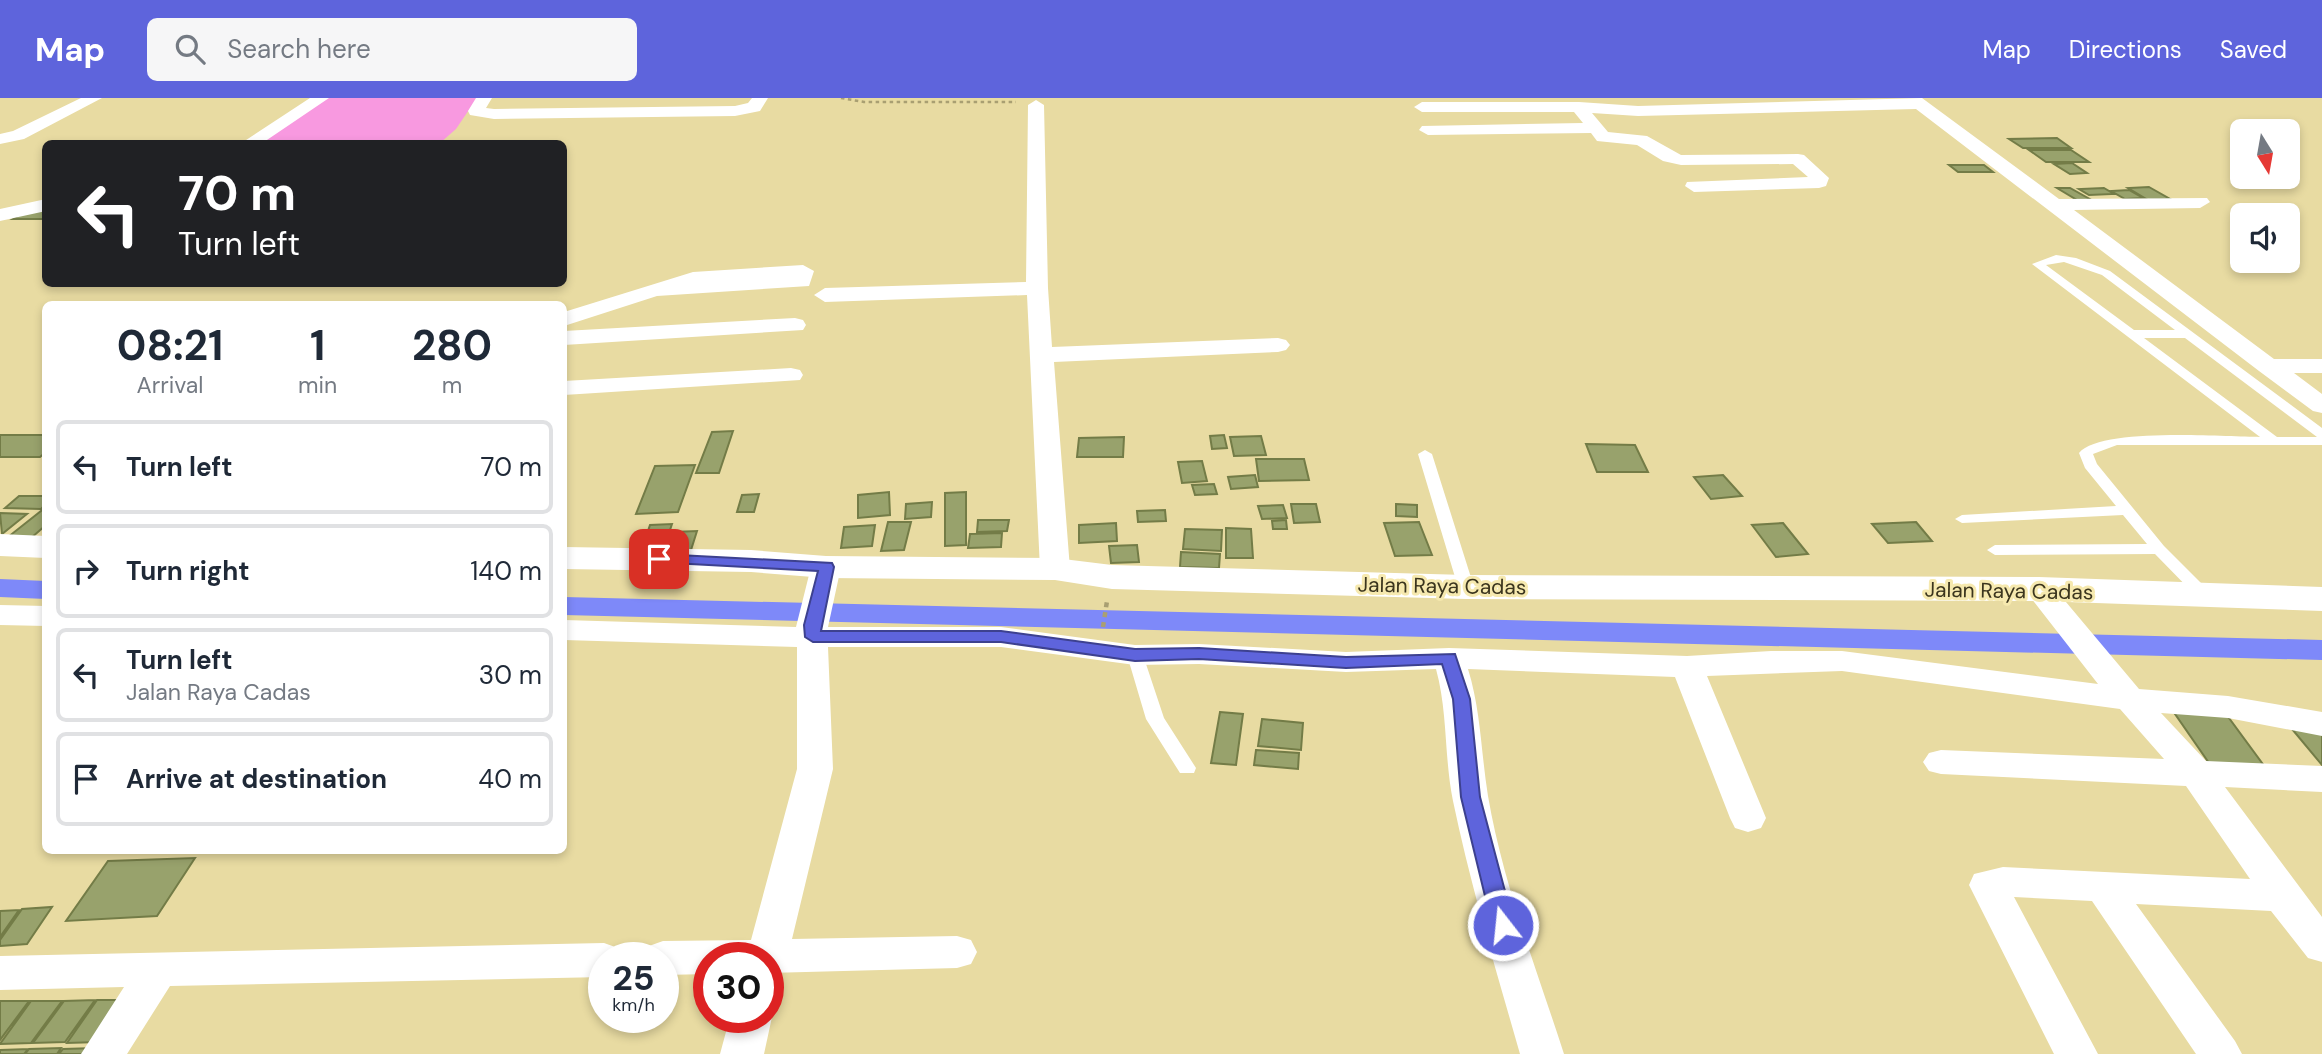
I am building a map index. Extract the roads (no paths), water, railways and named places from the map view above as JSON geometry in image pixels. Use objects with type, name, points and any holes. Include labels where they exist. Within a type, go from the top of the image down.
[{"type":"street","points":[[0,139],[18,135],[94,98]]},
{"type":"street","points":[[254,140],[321,98]]},
{"type":"street","points":[[484,98],[477,112],[735,111],[754,107],[760,98]]},
{"type":"street","points":[[1422,107],[1521,102],[1638,111],[1916,101],[2322,406]]},
{"type":"street","points":[[1036,105],[1037,288],[1055,569]]},
{"type":"street","points":[[1579,107],[1603,136],[1641,140],[1669,157],[1682,160],[1798,159],[1820,178],[1819,182],[1695,186]]},
{"type":"street","points":[[1428,130],[1597,128]]},
{"type":"street","points":[[0,198],[36,206]]},
{"type":"street","points":[[2053,205],[2200,202]]},
{"type":"street","points":[[0,215],[36,206]]},
{"type":"street","points":[[567,318],[658,289],[693,278],[803,271],[801,281],[658,289]]},
{"type":"street","points":[[825,295],[1037,288]]},
{"type":"street","points":[[567,338],[795,326]]},
{"type":"street","points":[[1041,355],[1278,345]]},
{"type":"street","points":[[2267,366],[2322,366]]},
{"type":"street","points":[[567,388],[791,374]]},
{"type":"street","points":[[0,545],[42,547]]},
{"type":"street","name":"Jalan Raya Cadas","points":[[567,558],[751,561],[825,577],[1055,569],[1112,577],[1466,587],[2047,599],[2322,599]]},
{"type":"street","points":[[771,942],[815,768],[813,631],[825,577]]},
{"type":"street","points":[[2047,599],[2120,688],[2197,774],[2282,896],[2322,946]]},
{"type":"street","points":[[0,615],[42,616]]},
{"type":"street","points":[[567,630],[813,631],[1001,637],[1135,655],[1199,654],[1346,662],[1449,658],[1687,667],[1771,661],[1870,663],[2120,688],[2322,724]]},
{"type":"street","points":[[1449,658],[1461,699],[1470,797],[1495,899],[1542,1054]]},
{"type":"street","points":[[1687,667],[1748,818]]},
{"type":"street","points":[[1941,762],[2322,779]]},
{"type":"street","points":[[2076,1054],[1988,885],[2003,882],[2282,896]]},
{"type":"street","points":[[2102,886],[2220,1054]]},
{"type":"street","points":[[784,956],[957,952]]},
{"type":"street","points":[[0,973],[588,960]]},
{"type":"street","points":[[103,1054],[158,970]]},
{"type":"street","points":[[742,1054],[747,1033]]},
{"type":"lane","points":[[2272,439],[2038,264],[2049,258],[2072,259],[2106,273],[2322,434]]},
{"type":"lane","points":[[2132,334],[2187,334]]},
{"type":"lane","points":[[2206,597],[2158,549],[2090,465],[2087,453],[2094,447],[2118,441],[2322,441]]},
{"type":"lane","points":[[1426,454],[1466,587]]},
{"type":"lane","points":[[1962,519],[2127,510]]},
{"type":"lane","points":[[1995,550],[2158,549]]},
{"type":"lane","points":[[1135,655],[1155,719],[1187,768]]},
{"type":"waterway","points":[[0,588],[42,590]]},
{"type":"waterway","points":[[567,606],[2322,650]]}]
